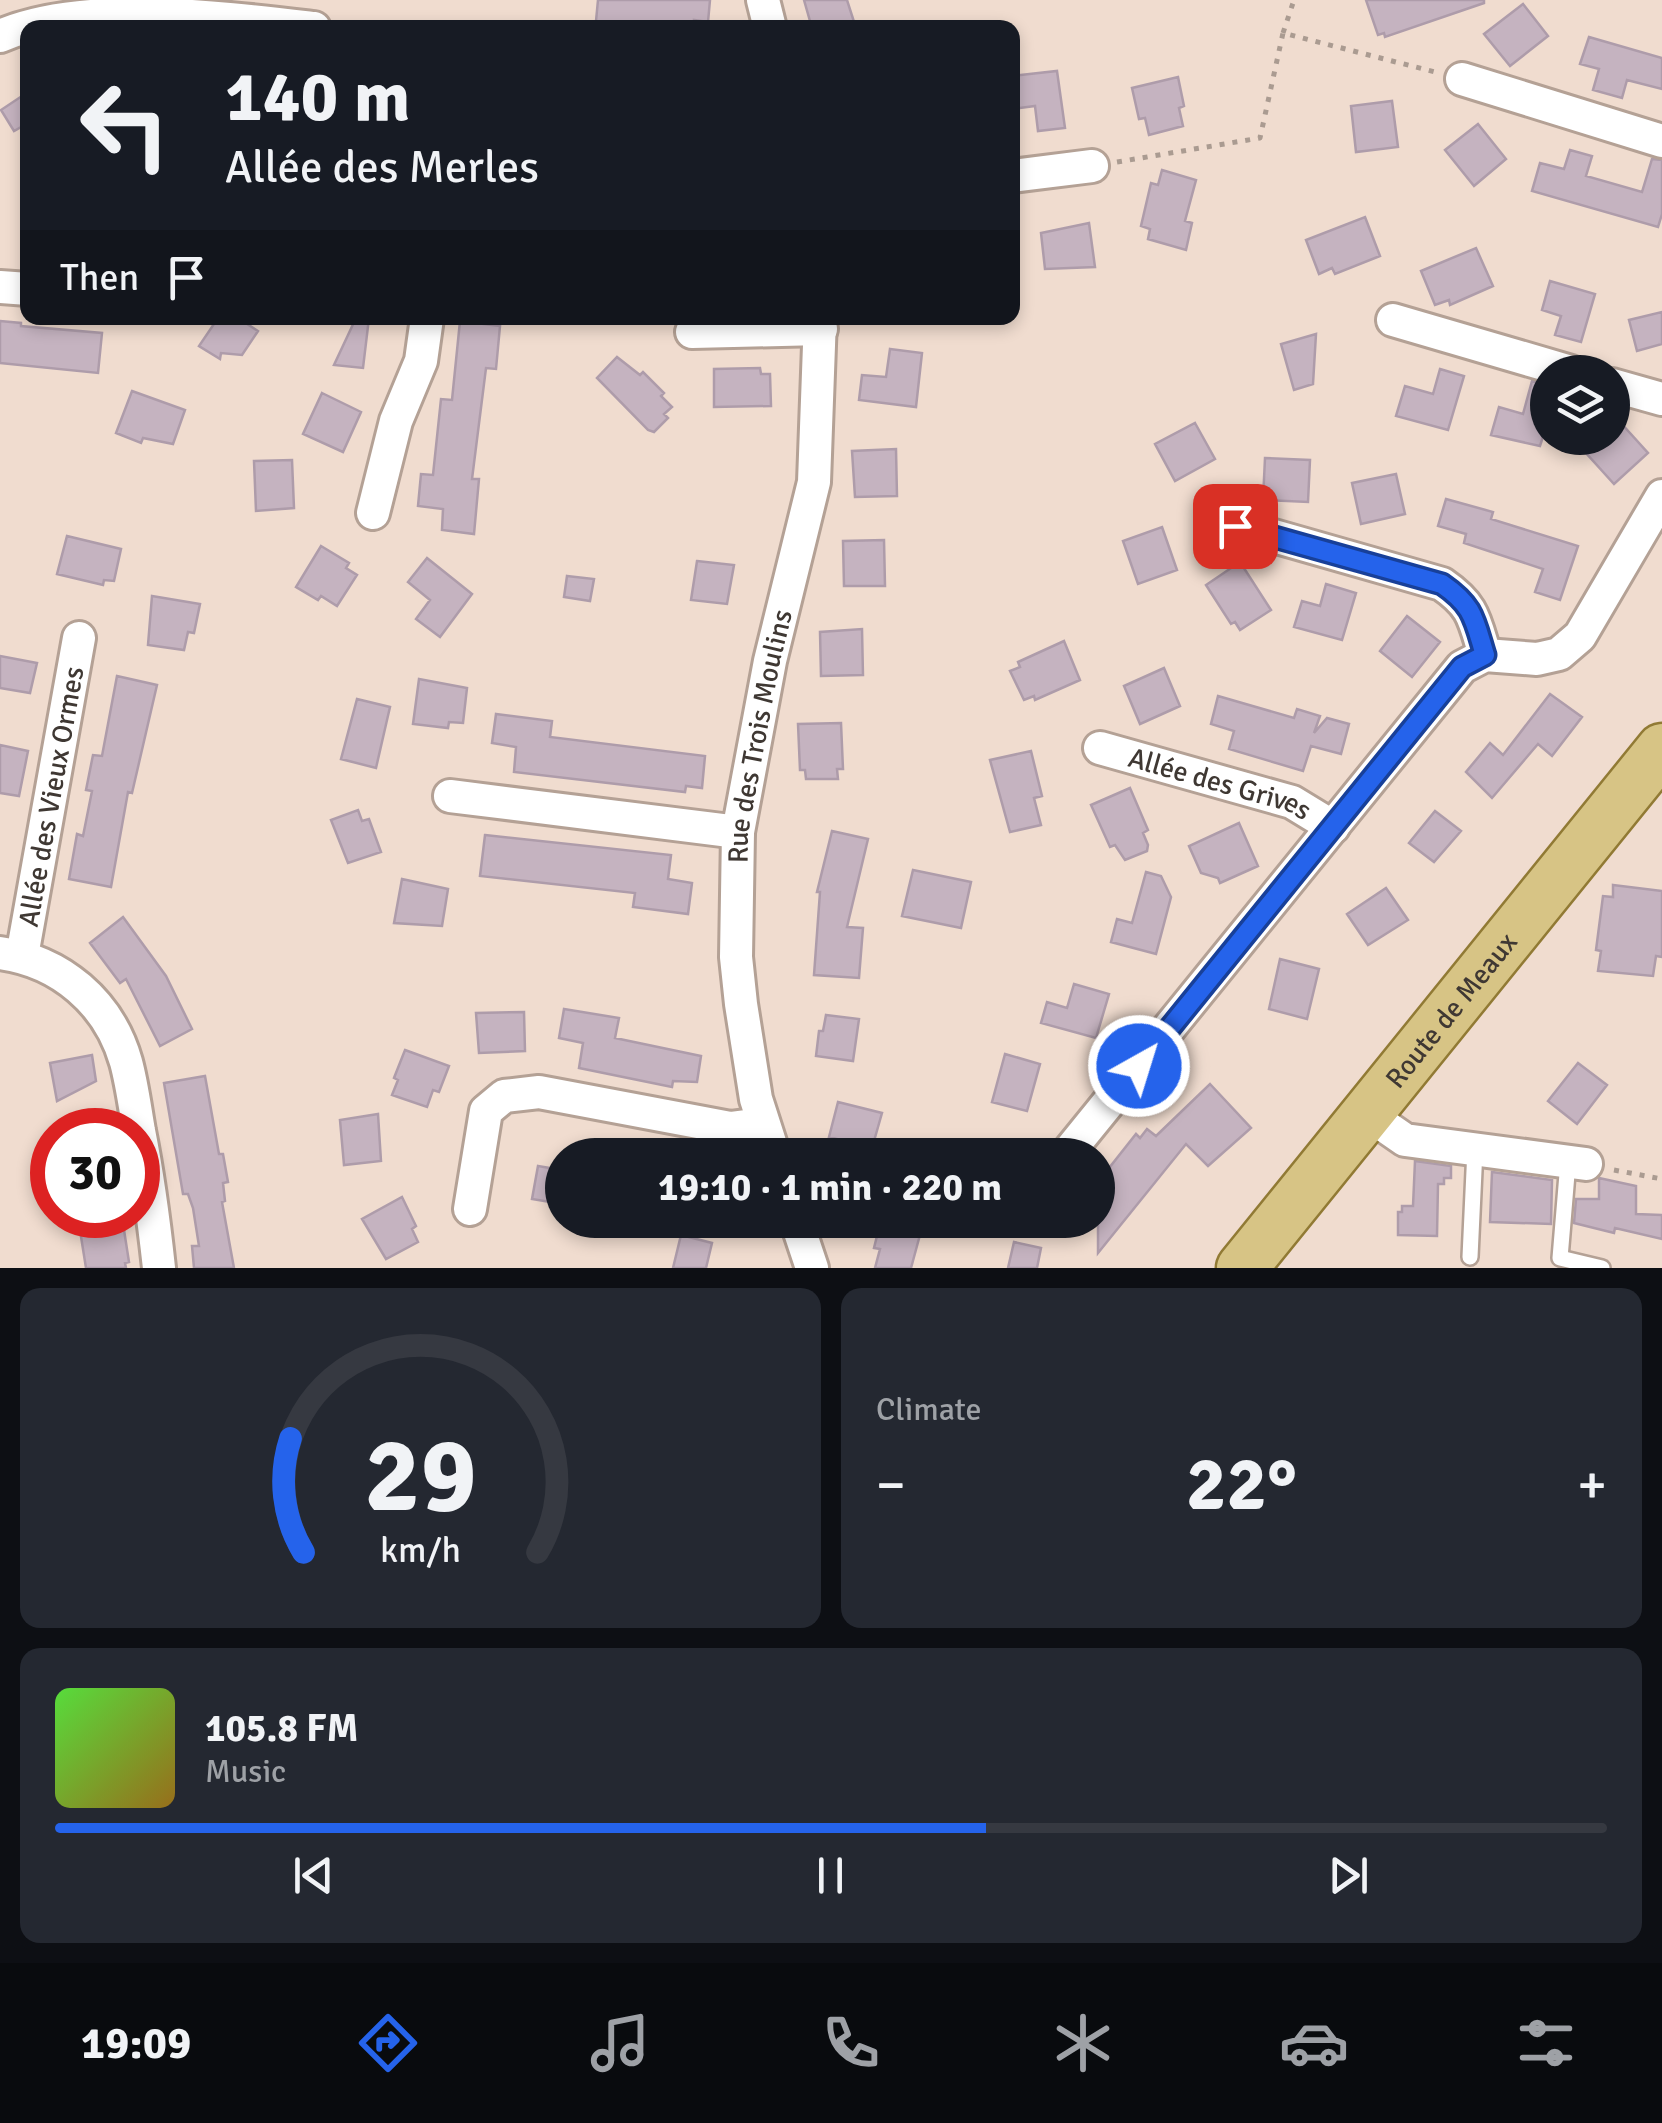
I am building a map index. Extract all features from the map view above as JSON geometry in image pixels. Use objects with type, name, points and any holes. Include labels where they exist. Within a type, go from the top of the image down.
[{"type":"main road","name":"Route de Meaux","points":[[1242,1268],[1366,1113],[1654,775]]},
{"type":"street","points":[[34,20],[95,7],[144,8],[246,20]]},
{"type":"street","points":[[1462,79],[1662,141]]},
{"type":"street","points":[[1020,175],[1092,166]]},
{"type":"street","points":[[1392,320],[1530,360]]},
{"type":"street","points":[[373,513],[396,422],[421,361],[426,325]]},
{"type":"street","points":[[692,332],[792,325]]},
{"type":"street","name":"Rue des Trois Moulins","points":[[767,1138],[740,1004],[736,957],[738,832],[770,662],[814,482],[820,325]]},
{"type":"street","points":[[1630,389],[1662,399]]},
{"type":"street","points":[[1080,1138],[1462,667],[1485,655],[1537,659],[1559,654],[1580,636],[1662,496]]},
{"type":"street","points":[[1235,526],[1442,584],[1463,599],[1475,621],[1485,655]]},
{"type":"street","name":"Allée des Vieux Ormes","points":[[11,955],[80,638]]},
{"type":"street","name":"Allée des Grives","points":[[1100,748],[1292,802],[1333,827]]},
{"type":"street","points":[[450,796],[738,832]]},
{"type":"street","points":[[11,955],[54,967],[81,989],[101,1012],[126,1059],[150,1190],[158,1268]]},
{"type":"street","points":[[470,1209],[486,1111],[504,1096],[539,1092],[730,1128],[762,1124]]},
{"type":"street","points":[[1366,1113],[1406,1140],[1577,1163]]},
{"type":"street","points":[[802,1238],[812,1268]]},
{"type":"lane","points":[[1470,1257],[1475,1149]]},
{"type":"lane","points":[[1577,1163],[1560,1258],[1602,1268]]},
{"type":"path","points":[[1092,166],[1260,138],[1294,0]]},
{"type":"path","points":[[1283,33],[1462,79]]},
{"type":"path","points":[[1577,1163],[1662,1179]]},
{"type":"building","points":[[598,0],[710,0],[708,20],[596,20]]},
{"type":"building","points":[[804,0],[847,0],[853,20],[810,20]]},
{"type":"building","points":[[1366,0],[1484,3],[1385,37],[1384,33],[1378,35]]},
{"type":"building","points":[[1523,4],[1548,36],[1510,66],[1484,34]]},
{"type":"building","points":[[1589,37],[1662,58],[1662,89],[1627,80],[1622,98],[1593,90],[1599,69],[1580,64]]},
{"type":"building","points":[[1057,71],[1065,128],[1038,131],[1035,106],[1020,108],[1020,75]]},
{"type":"building","points":[[1178,77],[1184,106],[1179,108],[1183,126],[1149,135],[1145,118],[1139,119],[1132,88]]},
{"type":"building","points":[[20,97],[20,128],[14,131],[1,110]]},
{"type":"building","points":[[1392,101],[1398,147],[1356,152],[1351,106]]},
{"type":"building","points":[[1478,124],[1506,159],[1474,186],[1445,150]]},
{"type":"building","points":[[1570,150],[1592,156],[1586,176],[1642,192],[1652,159],[1662,160],[1662,214],[1658,227],[1532,191],[1540,163],[1564,169]]},
{"type":"building","points":[[1162,170],[1196,180],[1185,221],[1192,223],[1186,250],[1148,239],[1150,229],[1141,226],[1151,183],[1158,185]]},
{"type":"building","points":[[1365,217],[1380,256],[1335,274],[1332,268],[1319,274],[1306,240]]},
{"type":"building","points":[[1089,223],[1095,267],[1045,269],[1041,233]]},
{"type":"building","points":[[1476,248],[1493,286],[1450,305],[1449,300],[1435,305],[1421,271]]},
{"type":"building","points":[[1550,281],[1595,294],[1581,342],[1555,335],[1561,316],[1542,310]]},
{"type":"building","points":[[1662,312],[1662,344],[1637,351],[1629,320]]},
{"type":"building","points":[[0,321],[102,333],[98,373],[0,363]]},
{"type":"building","points":[[213,325],[249,325],[258,331],[242,355],[221,353],[220,359],[199,346]]},
{"type":"building","points":[[353,325],[368,325],[363,368],[334,365]]},
{"type":"building","points":[[460,325],[500,326],[496,369],[486,368],[472,479],[479,479],[474,534],[442,530],[443,509],[418,506],[421,474],[433,475],[441,399],[452,400]]},
{"type":"building","points":[[1316,334],[1313,384],[1294,390],[1281,344]]},
{"type":"building","points":[[890,349],[922,353],[916,407],[859,400],[862,375],[886,377]]},
{"type":"building","points":[[617,357],[640,375],[643,372],[672,407],[664,414],[668,418],[654,432],[597,378]]},
{"type":"building","points":[[760,368],[761,374],[770,374],[771,406],[714,407],[714,369]]},
{"type":"building","points":[[1440,369],[1464,376],[1448,430],[1396,416],[1405,386],[1433,394]]},
{"type":"building","points":[[1530,388],[1530,444],[1491,435],[1499,407],[1523,414]]},
{"type":"building","points":[[132,391],[185,410],[173,444],[143,438],[141,443],[116,433]]},
{"type":"building","points":[[322,393],[361,412],[343,452],[303,434]]},
{"type":"building","points":[[1195,423],[1215,459],[1175,481],[1155,444]]},
{"type":"building","points":[[1630,433],[1648,453],[1614,484],[1588,455],[1630,455]]},
{"type":"building","points":[[896,449],[897,496],[855,497],[852,451]]},
{"type":"building","points":[[1265,458],[1310,460],[1308,502],[1263,500]]},
{"type":"building","points":[[292,460],[294,508],[256,511],[254,461]]},
{"type":"building","points":[[1396,474],[1405,514],[1361,524],[1352,483]]},
{"type":"building","points":[[1446,499],[1493,512],[1491,519],[1578,546],[1560,600],[1535,592],[1543,569],[1464,543],[1466,534],[1438,526]]},
{"type":"building","points":[[1162,527],[1177,570],[1138,584],[1123,541]]},
{"type":"building","points":[[67,536],[121,549],[114,581],[104,580],[103,585],[57,574]]},
{"type":"building","points":[[884,540],[885,586],[844,586],[843,541]]},
{"type":"building","points":[[321,546],[349,563],[346,568],[357,575],[337,606],[296,587]]},
{"type":"building","points":[[427,558],[472,594],[440,637],[416,619],[430,600],[408,582]]},
{"type":"building","points":[[697,561],[734,565],[727,604],[691,600]]},
{"type":"building","points":[[1240,562],[1271,610],[1240,630],[1235,622],[1231,624],[1206,585]]},
{"type":"building","points":[[567,576],[594,579],[590,601],[564,597]]},
{"type":"building","points":[[1326,584],[1356,593],[1342,640],[1294,627],[1302,601],[1320,606]]},
{"type":"building","points":[[152,596],[200,604],[194,633],[188,632],[184,650],[148,645]]},
{"type":"building","points":[[1407,616],[1440,642],[1412,677],[1380,651]]},
{"type":"building","points":[[862,629],[863,675],[821,676],[820,632]]},
{"type":"building","points":[[1064,641],[1080,680],[1035,700],[1034,696],[1024,700],[1010,671],[1020,667],[1018,662]]},
{"type":"building","points":[[0,656],[37,663],[30,693],[0,688]]},
{"type":"building","points":[[1164,668],[1180,706],[1140,724],[1124,686]]},
{"type":"building","points":[[117,676],[157,685],[132,793],[128,792],[111,887],[69,879],[77,834],[83,836],[92,791],[86,790],[93,755],[102,756]]},
{"type":"building","points":[[419,679],[467,688],[463,723],[449,722],[448,728],[413,724]]},
{"type":"building","points":[[1550,694],[1582,717],[1552,756],[1538,744],[1492,798],[1466,772],[1490,743],[1503,755]]},
{"type":"building","points":[[1218,696],[1294,718],[1297,709],[1320,716],[1314,733],[1327,718],[1349,724],[1341,754],[1311,746],[1303,771],[1229,749],[1234,731],[1211,724]]},
{"type":"building","points":[[357,699],[390,707],[376,768],[341,759]]},
{"type":"building","points":[[496,714],[552,721],[550,737],[705,756],[702,788],[686,786],[685,792],[514,772],[516,747],[492,743]]},
{"type":"building","points":[[841,723],[843,769],[837,769],[838,779],[806,779],[805,770],[800,770],[798,724]]},
{"type":"building","points":[[0,745],[28,751],[19,796],[0,793]]},
{"type":"building","points":[[1031,751],[1042,796],[1034,798],[1041,825],[1010,832],[990,760]]},
{"type":"building","points":[[1130,788],[1148,830],[1143,833],[1148,845],[1147,851],[1125,860],[1115,845],[1110,847],[1091,805]]},
{"type":"building","points":[[358,810],[362,821],[369,819],[381,852],[348,863],[331,820]]},
{"type":"building","points":[[1435,811],[1461,831],[1434,862],[1409,843]]},
{"type":"building","points":[[1239,823],[1258,866],[1220,883],[1218,878],[1201,873],[1189,846]]},
{"type":"building","points":[[832,831],[868,839],[847,927],[863,928],[859,978],[814,975],[817,892]]},
{"type":"building","points":[[485,835],[671,855],[668,879],[692,883],[688,914],[633,907],[635,893],[480,876]]},
{"type":"building","points":[[913,870],[971,882],[961,928],[902,916]]},
{"type":"building","points":[[1146,872],[1161,876],[1171,897],[1156,954],[1111,942],[1117,919],[1132,923]]},
{"type":"building","points":[[402,879],[448,889],[442,926],[394,923]]},
{"type":"building","points":[[1613,885],[1662,891],[1662,957],[1656,956],[1653,976],[1598,971],[1601,951],[1596,950],[1603,896],[1613,897]]},
{"type":"building","points":[[1386,888],[1408,920],[1368,945],[1347,914]]},
{"type":"building","points":[[123,917],[166,976],[192,1029],[160,1046],[126,979],[120,983],[90,943]]},
{"type":"building","points":[[1280,959],[1319,969],[1307,1019],[1269,1009]]},
{"type":"building","points":[[1074,984],[1109,994],[1096,1038],[1041,1023],[1047,1002],[1067,1008]]},
{"type":"building","points":[[564,1009],[619,1018],[615,1038],[701,1056],[697,1082],[673,1081],[672,1087],[579,1068],[583,1043],[559,1038]]},
{"type":"building","points":[[524,1012],[525,1051],[479,1053],[476,1013]]},
{"type":"building","points":[[826,1015],[859,1019],[853,1061],[816,1056],[819,1031],[823,1031]]},
{"type":"building","points":[[405,1050],[449,1066],[439,1092],[433,1090],[427,1107],[392,1095]]},
{"type":"building","points":[[1005,1054],[1040,1064],[1027,1111],[992,1102]]},
{"type":"building","points":[[92,1055],[96,1081],[57,1101],[50,1063]]},
{"type":"building","points":[[1578,1063],[1607,1085],[1577,1124],[1548,1101]]},
{"type":"building","points":[[205,1076],[228,1182],[223,1183],[222,1202],[234,1268],[194,1268],[192,1246],[199,1246],[193,1208],[188,1194],[183,1194],[164,1083]]},
{"type":"building","points":[[1210,1084],[1251,1128],[1208,1166],[1186,1144],[1115,1232],[1115,1161],[1136,1134],[1140,1138],[1147,1129],[1156,1136]]},
{"type":"building","points":[[838,1102],[882,1113],[875,1138],[829,1137]]},
{"type":"building","points":[[378,1114],[381,1161],[344,1165],[340,1120]]},
{"type":"building","points":[[1415,1161],[1451,1166],[1451,1178],[1438,1184],[1437,1236],[1398,1235],[1398,1212],[1402,1212],[1402,1206],[1413,1206]]},
{"type":"building","points":[[538,1166],[545,1167],[545,1201],[532,1199]]},
{"type":"building","points":[[1492,1172],[1552,1180],[1551,1224],[1490,1222]]},
{"type":"building","points":[[1599,1178],[1636,1186],[1636,1214],[1662,1215],[1662,1239],[1574,1223],[1576,1199],[1599,1199]]},
{"type":"building","points":[[402,1197],[416,1226],[412,1229],[418,1242],[386,1259],[362,1219]]},
{"type":"building","points":[[81,1238],[125,1238],[129,1262],[125,1263],[126,1268],[86,1268]]},
{"type":"building","points":[[680,1238],[712,1243],[706,1268],[673,1268]]},
{"type":"building","points":[[876,1238],[919,1238],[911,1268],[875,1268],[880,1249],[874,1248]]},
{"type":"building","points":[[1098,1238],[1110,1238],[1098,1253]]},
{"type":"building","points":[[1014,1242],[1041,1248],[1037,1268],[1008,1268]]},
{"type":"route","points":[[1139,1066],[1462,667],[1485,655],[1475,621],[1463,599],[1442,584],[1235,526]]}]
